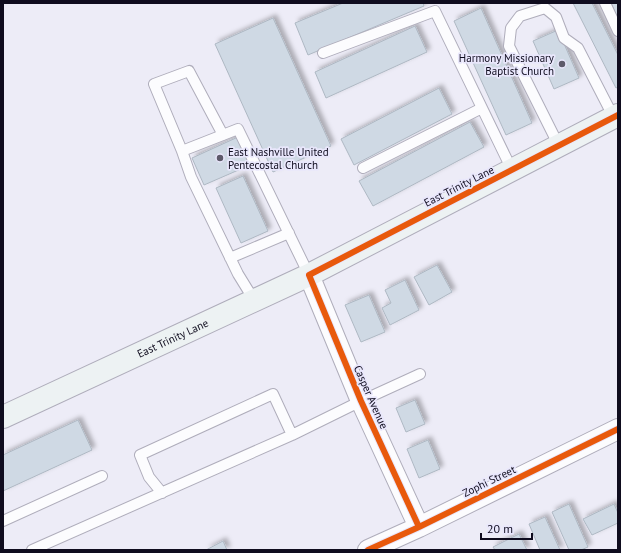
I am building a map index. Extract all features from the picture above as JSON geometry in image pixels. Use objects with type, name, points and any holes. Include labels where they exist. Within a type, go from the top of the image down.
[{"type":"main road","name":"East Trinity Lane","points":[[3,417],[309,275],[616,116]]},
{"type":"street","name":"Casper Avenue","points":[[309,275],[361,401],[419,527]]},
{"type":"street","name":"Zophi Street","points":[[368,550],[419,527],[618,429]]},
{"type":"lane","points":[[604,3],[618,30]]},
{"type":"lane","points":[[559,146],[509,46],[512,28],[520,16],[545,8],[556,17],[564,38],[578,48],[616,116]]},
{"type":"lane","points":[[323,53],[435,11],[512,170]]},
{"type":"lane","points":[[223,135],[189,71],[154,84],[182,151],[191,177],[238,274],[254,300]]},
{"type":"lane","points":[[363,168],[482,108]]},
{"type":"lane","points":[[182,151],[238,129],[309,275]]},
{"type":"lane","points":[[230,258],[289,233]]},
{"type":"lane","points":[[32,550],[292,435],[420,374]]},
{"type":"lane","points":[[162,493],[149,477],[140,455],[273,394],[292,435]]},
{"type":"lane","points":[[3,521],[102,476]]},
{"type":"building","points":[[343,3],[423,3],[424,6],[308,55],[295,23]]},
{"type":"building","points":[[573,3],[592,3],[618,55],[618,87],[616,88]]},
{"type":"building","points":[[611,3],[618,3],[618,19]]},
{"type":"building","points":[[481,8],[532,123],[506,135],[454,21]]},
{"type":"building","points":[[273,18],[331,146],[273,172],[215,44]]},
{"type":"building","points":[[415,26],[427,52],[326,98],[315,72]]},
{"type":"building","points":[[558,30],[579,78],[554,89],[533,41]]},
{"type":"building","points":[[439,88],[452,114],[354,165],[341,139]]},
{"type":"building","points":[[470,122],[484,147],[373,206],[359,181]]},
{"type":"building","points":[[238,137],[250,165],[204,185],[192,158]]},
{"type":"building","points":[[243,176],[268,231],[241,243],[216,188]]},
{"type":"building","points":[[437,265],[452,292],[429,305],[414,277]]},
{"type":"building","points":[[405,280],[419,310],[390,325],[382,308],[391,303],[385,290]]},
{"type":"building","points":[[369,295],[385,332],[361,342],[345,305]]},
{"type":"building","points":[[415,400],[425,424],[406,432],[396,408]]},
{"type":"building","points":[[78,420],[92,450],[3,491],[3,455]]},
{"type":"building","points":[[428,440],[440,469],[419,478],[407,449]]},
{"type":"building","points":[[569,504],[588,547],[581,550],[569,550],[552,512]]},
{"type":"building","points":[[614,504],[618,513],[618,523],[592,535],[583,519]]},
{"type":"building","points":[[545,517],[560,550],[540,550],[529,524]]},
{"type":"building","points":[[519,534],[527,550],[495,550],[493,547]]},
{"type":"building","points":[[223,541],[227,550],[206,550]]},
{"type":"cycle path","points":[[419,527],[361,401],[309,275],[618,115]]},
{"type":"cycle path","points":[[368,550],[419,527],[618,429]]},
{"type":"place","name":"Harmony Missionary Baptist Church","points":[[562,64]]},
{"type":"place","name":"East Nashville United Pentecostal Church","points":[[220,158]]}]
